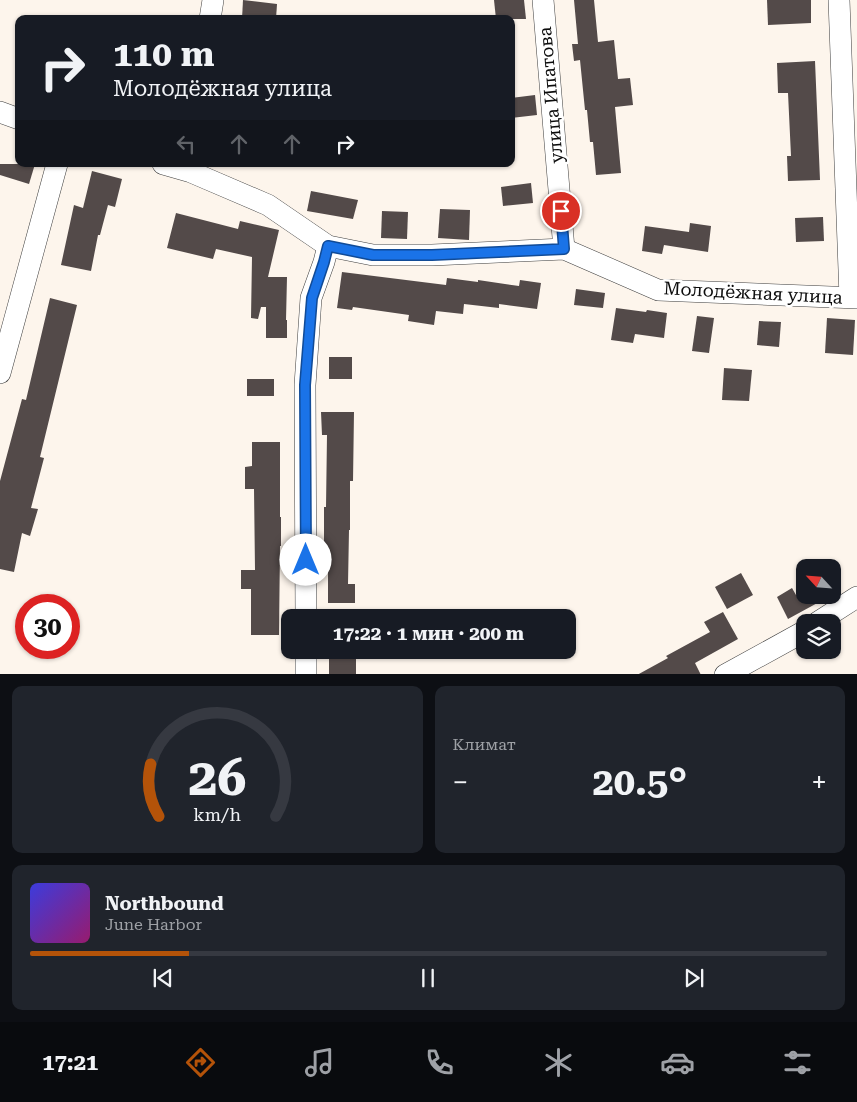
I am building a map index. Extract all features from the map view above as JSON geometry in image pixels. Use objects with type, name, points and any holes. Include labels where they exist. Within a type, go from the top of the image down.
[{"type":"street","points":[[211,15],[213,0]]},
{"type":"street","name":"улица Ипатова","points":[[542,0],[564,249]]},
{"type":"street","points":[[839,0],[853,298]]},
{"type":"street","points":[[0,112],[15,118]]},
{"type":"street","points":[[0,373],[56,167]]},
{"type":"street","name":"Молодёжная улица","points":[[192,168],[268,205],[328,246],[373,255],[432,255],[564,249],[658,290],[853,298]]},
{"type":"street","points":[[306,609],[305,385],[312,298],[328,246]]},
{"type":"street","points":[[830,614],[857,597]]},
{"type":"street","points":[[725,674],[796,636]]},
{"type":"street","points":[[306,659],[306,674]]},
{"type":"building","points":[[243,0],[277,4],[276,15],[242,15]]},
{"type":"building","points":[[494,0],[524,0],[526,19],[515,19],[515,15],[496,15]]},
{"type":"building","points":[[574,0],[594,0],[598,42],[614,40],[618,79],[630,78],[633,105],[615,107],[621,173],[596,175],[593,142],[590,142],[587,110],[585,110],[580,60],[574,61],[572,44],[578,44]]},
{"type":"building","points":[[767,0],[811,0],[811,23],[768,25]]},
{"type":"building","points":[[815,61],[820,180],[788,181],[787,156],[791,156],[788,93],[778,93],[777,63]]},
{"type":"building","points":[[535,95],[537,115],[515,118],[515,98]]},
{"type":"building","points":[[0,164],[15,164],[15,167],[34,167],[29,184],[0,175]]},
{"type":"building","points":[[92,171],[122,179],[115,207],[108,205],[100,235],[98,235],[91,271],[61,265],[74,205],[83,208]]},
{"type":"building","points":[[531,183],[533,203],[503,206],[501,187]]},
{"type":"building","points":[[311,191],[358,200],[353,219],[307,211]]},
{"type":"building","points":[[440,209],[470,210],[469,240],[438,238]]},
{"type":"building","points":[[382,211],[408,212],[407,239],[381,238]]},
{"type":"building","points":[[176,213],[238,229],[240,221],[279,230],[268,277],[287,277],[287,338],[266,338],[266,307],[261,307],[258,319],[251,318],[252,257],[216,249],[213,259],[167,248]]},
{"type":"building","points":[[823,217],[824,241],[796,242],[795,218]]},
{"type":"building","points":[[690,223],[711,226],[708,252],[664,245],[662,254],[642,251],[645,226],[689,232]]},
{"type":"building","points":[[342,272],[446,285],[447,278],[519,286],[520,280],[541,283],[537,309],[499,304],[499,308],[464,304],[463,314],[436,311],[434,325],[408,321],[409,315],[353,307],[352,310],[337,308]]},
{"type":"building","points":[[576,289],[605,293],[603,308],[574,305]]},
{"type":"building","points":[[50,298],[77,305],[40,457],[44,458],[31,508],[38,509],[30,536],[22,533],[14,572],[0,569],[0,481],[22,399],[26,400]]},
{"type":"building","points":[[616,308],[667,313],[664,338],[635,334],[633,343],[611,340]]},
{"type":"building","points":[[697,316],[714,318],[709,353],[692,351]]},
{"type":"building","points":[[827,318],[855,320],[853,355],[825,353]]},
{"type":"building","points":[[759,321],[781,322],[779,347],[757,345]]},
{"type":"building","points":[[329,357],[352,357],[352,379],[329,379]]},
{"type":"building","points":[[724,368],[752,370],[749,401],[722,400]]},
{"type":"building","points":[[247,379],[274,379],[274,396],[247,396]]},
{"type":"building","points":[[321,412],[354,412],[353,481],[350,481],[348,584],[355,584],[355,603],[328,603],[328,564],[322,564],[324,507],[326,507],[327,435],[322,435]]},
{"type":"building","points":[[252,442],[280,442],[281,546],[279,635],[251,635],[251,589],[241,589],[241,570],[255,570],[254,489],[245,489],[245,467],[252,466]]},
{"type":"building","points":[[741,573],[753,595],[727,609],[715,587]]},
{"type":"building","points":[[792,588],[796,595],[796,604],[816,604],[788,619],[777,597]]},
{"type":"building","points":[[723,612],[738,639],[695,663],[700,674],[639,674],[668,658],[666,656],[710,632],[704,622]]},
{"type":"building","points":[[329,659],[356,659],[356,674],[329,674]]},
{"type":"route","points":[[306,560],[306,368],[312,298],[328,246],[373,255],[432,255],[564,249],[561,211]]}]
